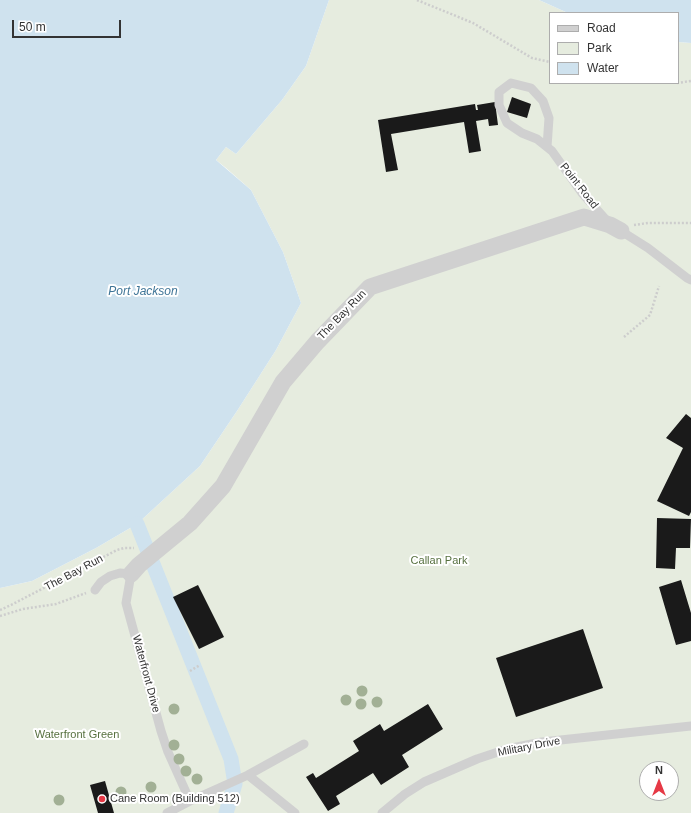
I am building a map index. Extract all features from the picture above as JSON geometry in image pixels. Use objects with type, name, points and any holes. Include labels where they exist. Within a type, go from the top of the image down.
[{"type":"street","name":"The Bay Run","points":[[150,555],[190,523],[223,486],[283,382],[317,342],[370,287],[584,218],[616,228]]},
{"type":"street","points":[[131,574],[150,555]]},
{"type":"lane","name":"Point Road","points":[[547,147],[549,118],[543,101],[531,88],[511,83],[499,92],[499,105],[507,123],[522,133],[537,140],[552,151],[582,193],[616,228]]},
{"type":"lane","points":[[616,228],[648,248],[691,280]]},
{"type":"lane","points":[[95,590],[101,582],[110,576],[120,573],[131,574]]},
{"type":"lane","name":"Waterfront Drive","points":[[131,574],[126,603],[161,731],[168,752],[190,801]]},
{"type":"lane","name":"Military Drive","points":[[382,813],[405,794],[424,782],[477,758],[507,749],[542,742],[691,726]]},
{"type":"lane","points":[[167,813],[243,777],[304,744]]},
{"type":"lane","points":[[243,777],[295,813]]},
{"type":"path","points":[[417,0],[473,23],[532,58],[549,62]]},
{"type":"path","points":[[679,83],[691,81]]},
{"type":"path","points":[[616,228],[648,223],[691,223]]},
{"type":"path","points":[[624,337],[650,315],[659,286]]},
{"type":"path","name":"The Bay Run","points":[[0,610],[124,548],[130,547],[150,555]]},
{"type":"path","name":"The Bay Run","points":[[0,616],[23,608],[68,601],[95,590]]},
{"type":"path","points":[[190,671],[200,665]]},
{"type":"green space","name":"Callan Park","points":[[329,0],[539,0],[566,12],[549,12],[549,84],[679,84],[679,42],[691,43],[691,813],[0,813],[0,588],[32,581],[96,548],[137,524],[200,466],[276,350],[301,303],[283,252],[251,190],[216,160],[226,147],[236,154],[282,100],[306,66]]},
{"type":"water","name":"Port Jackson","points":[[0,0],[329,0],[306,66],[282,100],[236,154],[226,147],[216,160],[251,190],[283,252],[301,303],[276,350],[200,466],[137,524],[96,548],[32,581],[0,588]]},
{"type":"water","points":[[539,0],[691,0],[691,43],[679,42],[679,12],[566,12]]},
{"type":"building","points":[[512,97],[531,104],[527,118],[507,112]]},
{"type":"building","points":[[495,102],[498,125],[489,126],[488,119],[476,121],[481,151],[469,153],[464,122],[391,134],[398,170],[386,172],[378,120],[475,104],[476,110],[478,110],[477,105]]},
{"type":"building","points":[[686,414],[691,418],[691,512],[689,516],[657,501],[683,448],[666,438]]},
{"type":"building","points":[[657,518],[691,519],[690,548],[676,548],[675,569],[656,568]]},
{"type":"building","points":[[681,580],[691,613],[691,641],[676,645],[659,587]]},
{"type":"building","points":[[198,585],[224,637],[199,649],[173,597]]},
{"type":"building","points":[[583,629],[603,688],[516,717],[496,658]]},
{"type":"building","points":[[428,704],[443,729],[402,755],[409,767],[381,785],[373,773],[336,796],[340,804],[328,811],[306,777],[313,773],[316,778],[359,751],[353,741],[380,724],[384,731]]},
{"type":"building","name":"Cane Room (Building 512)","points":[[105,781],[114,813],[98,813],[90,785]]},
{"type":"waterway","points":[[137,524],[231,759],[235,784],[226,813]]},
{"type":"place","name":"Cane Room (Building 512)","points":[[102,799]]},
{"type":"park label","name":"Waterfront Green","points":[[77,735]]}]
